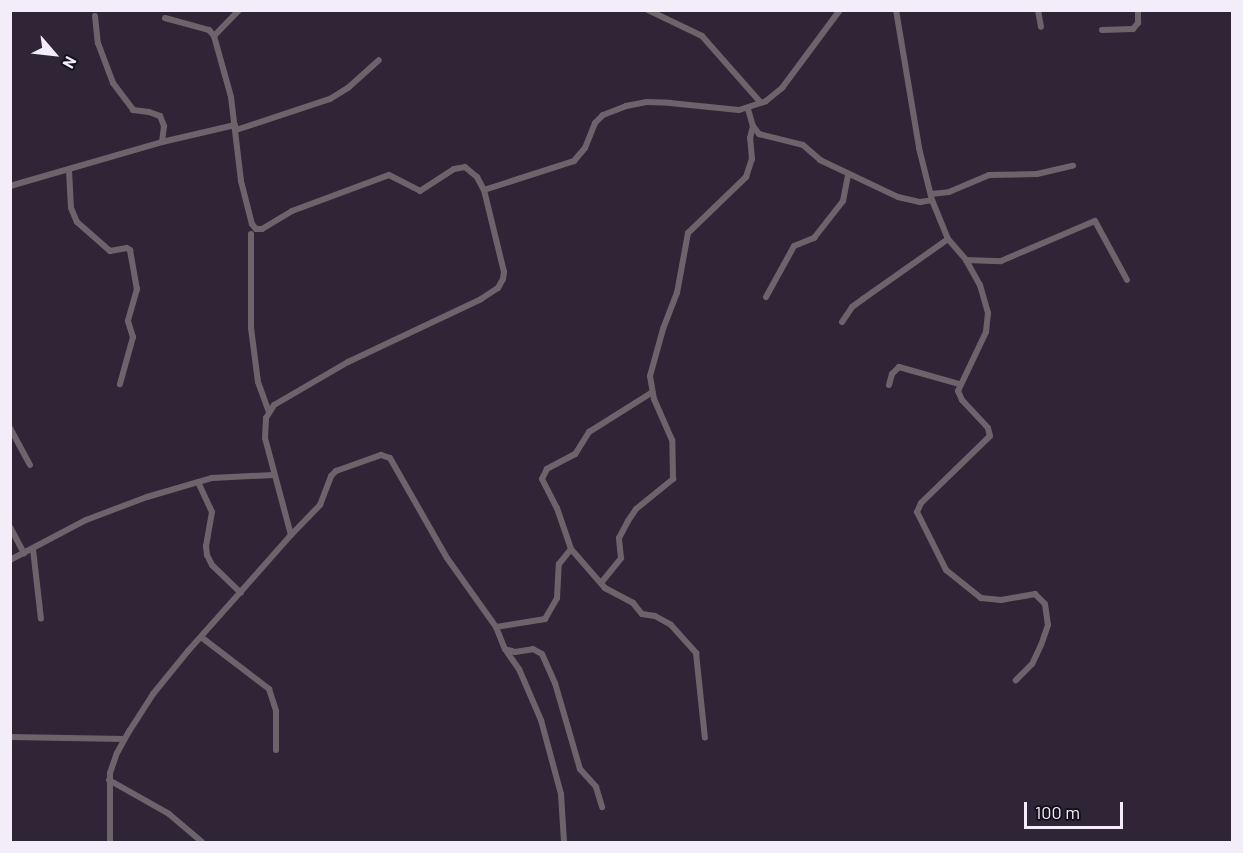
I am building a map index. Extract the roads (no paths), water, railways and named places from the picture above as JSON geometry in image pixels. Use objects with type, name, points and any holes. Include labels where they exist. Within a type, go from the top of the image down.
[{"type":"street","points":[[214,36],[239,10]]},
{"type":"street","points":[[648,10],[702,36],[761,103]]},
{"type":"street","points":[[484,190],[574,161],[585,148],[595,123],[603,115],[626,106],[670,103],[739,110],[761,103],[782,88],[840,10]]},
{"type":"street","points":[[896,10],[919,148],[931,197],[948,239],[966,260],[986,300],[989,323],[959,384],[958,391],[962,400],[988,428],[990,436],[921,503],[916,512],[946,570],[981,598],[1001,600],[1035,594],[1045,604],[1048,625],[1041,645],[1032,664],[1016,680]]},
{"type":"street","points":[[1038,10],[1041,27]]},
{"type":"street","points":[[1102,30],[1133,29],[1138,23],[1138,10]]},
{"type":"street","points":[[95,16],[98,43],[113,83],[133,110],[160,116],[164,126],[162,142]]},
{"type":"street","points":[[165,18],[208,30],[214,36],[228,86],[244,195],[252,224],[258,230],[292,211],[389,174],[420,191],[454,169],[465,166],[477,177],[484,190],[504,272],[498,288],[481,299],[348,362],[274,405],[269,412],[265,438],[273,476],[291,535]]},
{"type":"street","points":[[10,186],[162,142],[235,127],[330,99],[349,87],[380,60]]},
{"type":"street","points":[[602,583],[621,558],[619,538],[636,509],[673,479],[672,440],[651,393],[650,376],[663,329],[677,292],[688,233],[742,183],[752,159],[750,138],[753,126],[748,109]]},
{"type":"street","points":[[753,126],[766,136],[802,145],[820,160],[848,175],[898,197],[920,202],[989,175],[1037,174],[1073,166]]},
{"type":"street","points":[[69,170],[72,213],[77,222],[110,251],[127,248],[130,250],[137,289],[128,321],[133,337],[120,384]]},
{"type":"street","points":[[766,297],[794,246],[813,238],[843,201],[848,175]]},
{"type":"street","points":[[966,260],[1001,261],[1095,221],[1126,280]]},
{"type":"street","points":[[251,234],[251,328],[258,382],[269,412]]},
{"type":"street","points":[[842,322],[857,303],[948,239]]},
{"type":"street","points":[[890,384],[892,374],[899,367],[959,384]]},
{"type":"street","points":[[651,393],[589,432],[575,454],[543,473],[542,482],[557,508],[572,549],[602,583],[614,595],[633,603],[642,614],[655,616],[671,625],[694,651],[698,664],[698,693],[705,721],[705,738]]},
{"type":"street","points":[[10,428],[30,465]]},
{"type":"street","points":[[110,843],[109,780],[117,753],[157,689],[291,535],[320,505],[336,471],[374,457],[387,456],[393,462],[414,505],[453,567],[496,627],[507,652],[519,669],[542,725],[562,801],[564,843]]},
{"type":"street","points":[[10,560],[86,520],[147,497],[198,482],[230,476],[273,476]]},
{"type":"street","points":[[198,482],[212,512],[206,546],[208,559],[241,593]]},
{"type":"street","points":[[10,527],[24,553]]},
{"type":"street","points":[[33,549],[41,619]]},
{"type":"street","points":[[496,627],[545,619],[557,598],[559,564],[572,549]]},
{"type":"street","points":[[201,637],[269,689],[276,711],[276,750]]},
{"type":"street","points":[[507,652],[533,649],[542,654],[555,683],[580,769],[596,787],[602,807]]},
{"type":"street","points":[[10,737],[124,740]]},
{"type":"street","points":[[109,780],[169,814],[202,843]]}]
